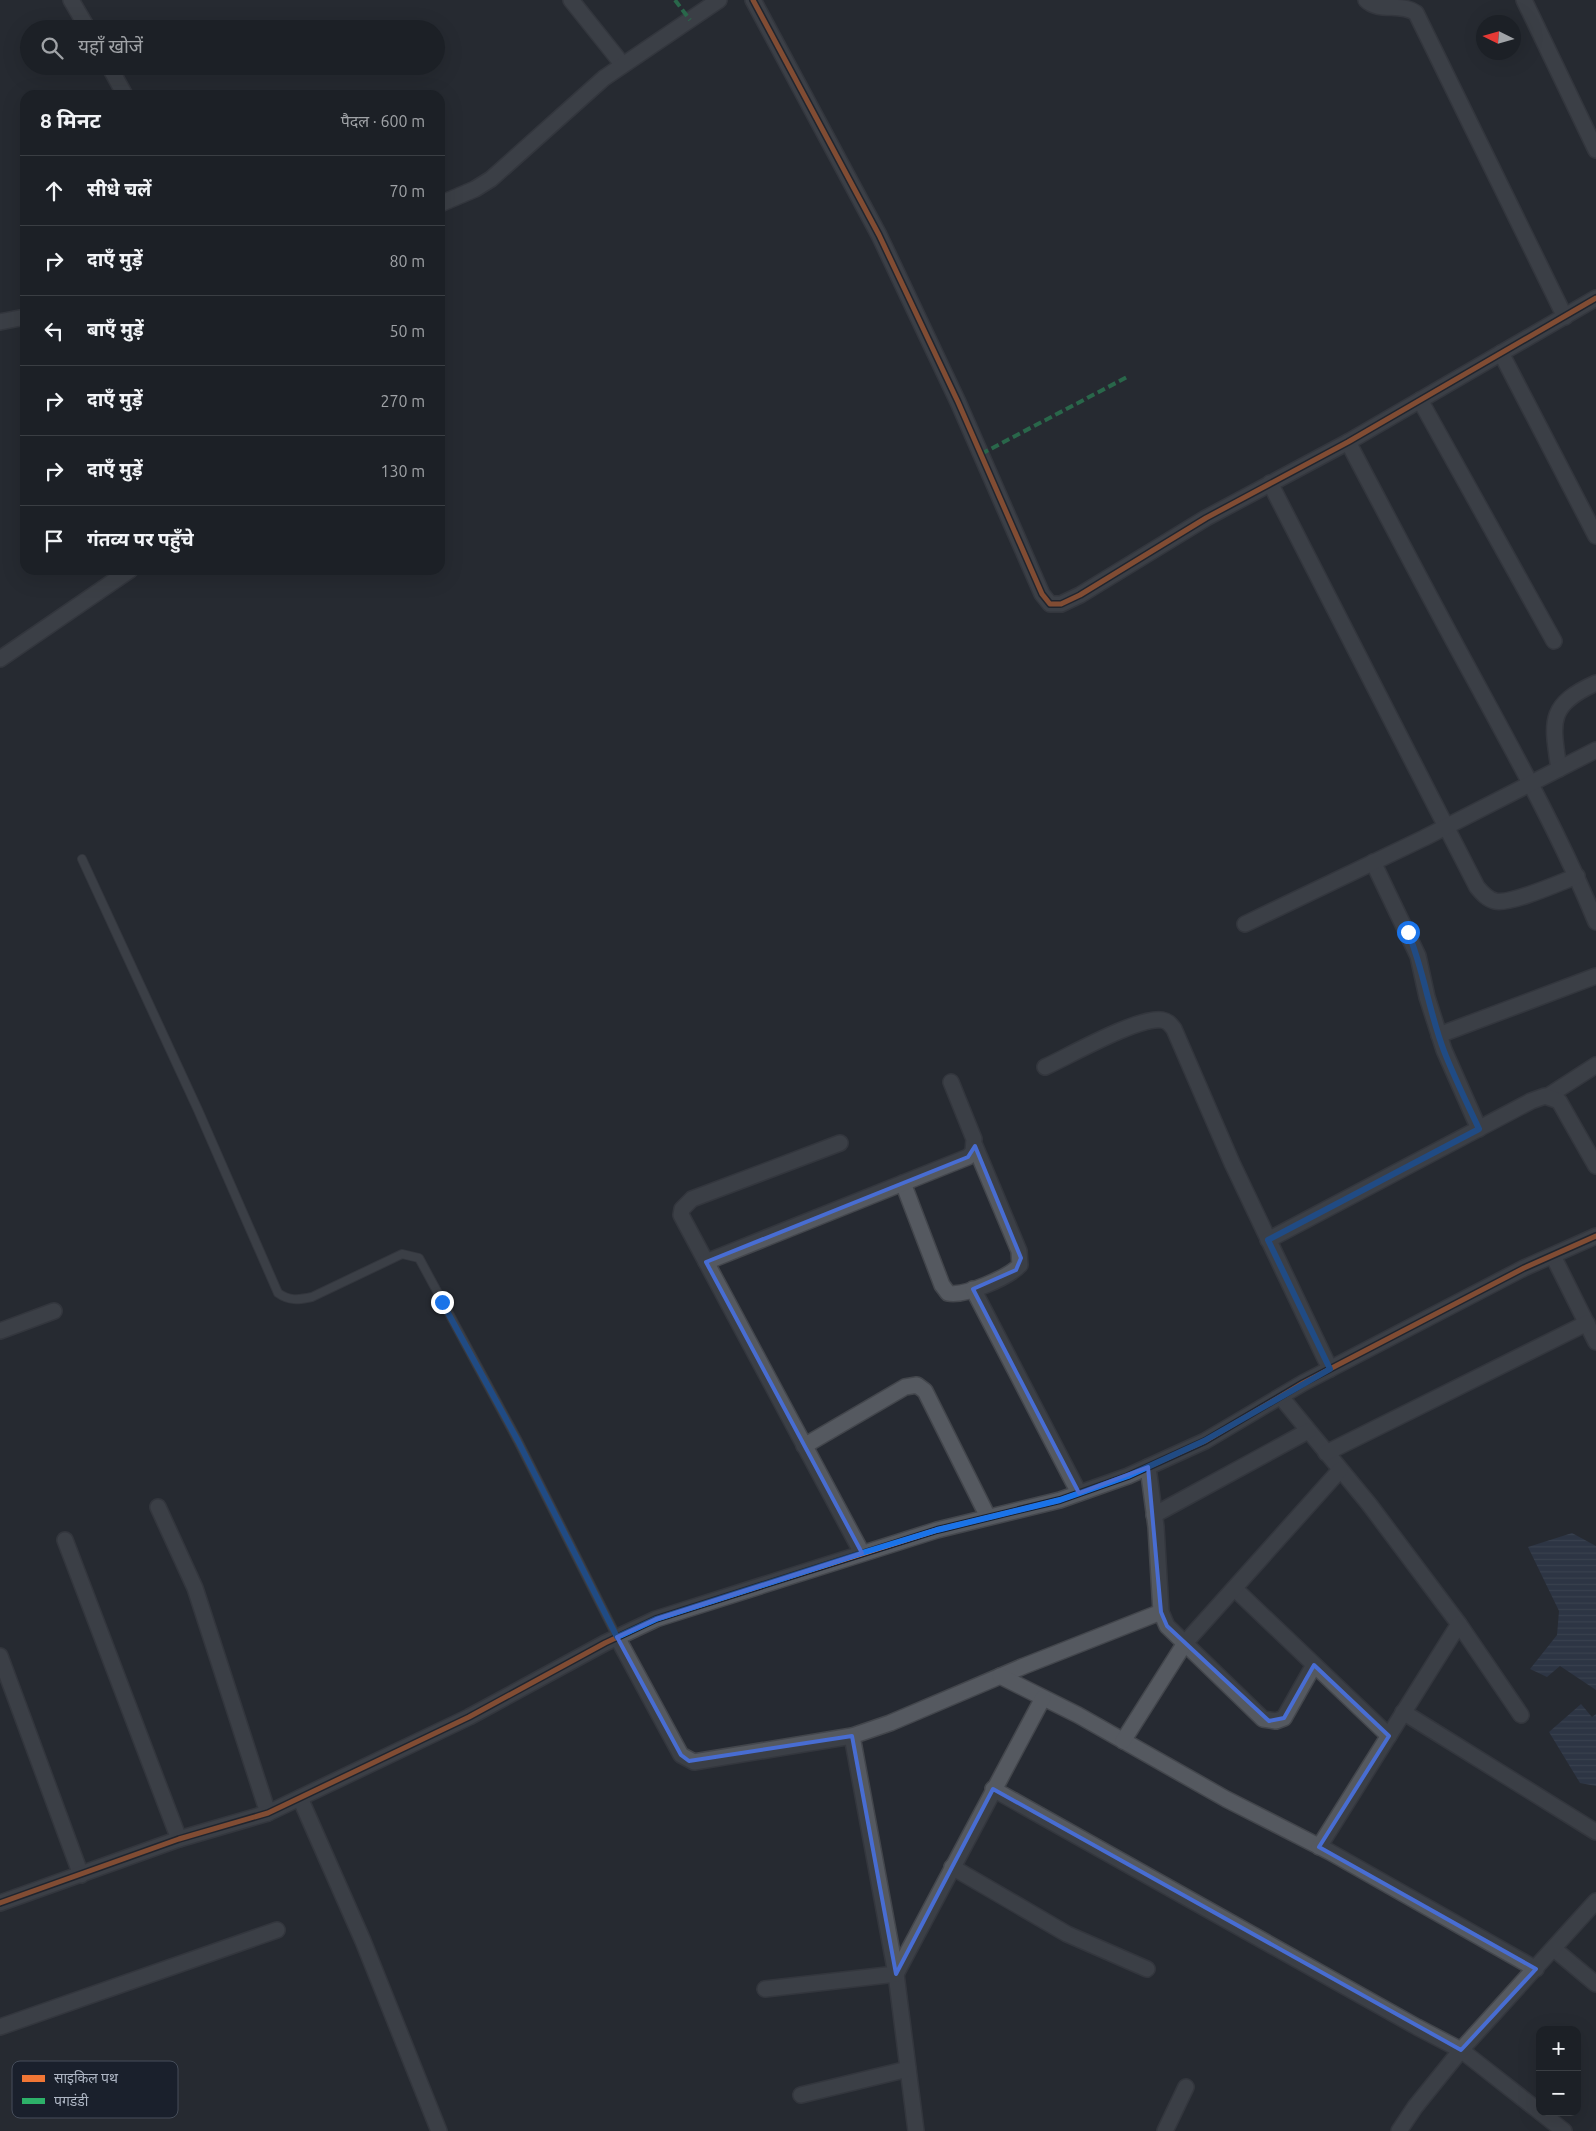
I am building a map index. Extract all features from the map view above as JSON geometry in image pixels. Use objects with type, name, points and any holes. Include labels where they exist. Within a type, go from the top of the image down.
[{"type":"street","points":[[71,0],[83,20]]},
{"type":"street","points":[[571,0],[623,65]]},
{"type":"street","points":[[445,202],[476,189],[491,178],[582,96],[623,65],[719,0]]},
{"type":"street","points":[[754,0],[879,235],[958,402],[1046,601],[1056,605],[1080,595],[1206,518],[1348,442],[1596,298]]},
{"type":"street","points":[[1366,0],[1374,6],[1407,8],[1416,13],[1564,317]]},
{"type":"street","points":[[1524,0],[1596,150]]},
{"type":"street","points":[[114,75],[122,90]]},
{"type":"street","points":[[0,322],[20,318]]},
{"type":"street","points":[[1501,353],[1596,536]]},
{"type":"street","points":[[1420,400],[1554,641]]},
{"type":"street","points":[[1348,442],[1411,564],[1531,784],[1577,876],[1596,922]]},
{"type":"street","points":[[1270,483],[1477,886],[1493,901],[1514,899],[1577,876]]},
{"type":"street","points":[[0,659],[123,575]]},
{"type":"street","points":[[1559,769],[1554,731],[1558,710],[1577,692],[1596,683]]},
{"type":"street","points":[[1245,924],[1531,784],[1596,750]]},
{"type":"street","points":[[1373,862],[1418,956],[1439,1035],[1479,1129]]},
{"type":"street","points":[[1439,1035],[1596,976]]},
{"type":"street","points":[[1044,1067],[1141,1022],[1161,1020],[1169,1022],[1174,1029],[1232,1163],[1330,1369]]},
{"type":"street","points":[[1268,1240],[1537,1098],[1548,1096],[1596,1065]]},
{"type":"street","points":[[904,1184],[944,1289],[955,1295],[1016,1270],[1020,1265],[1021,1258],[951,1082]]},
{"type":"street","points":[[1548,1096],[1556,1098],[1563,1107],[1596,1166]]},
{"type":"street","points":[[840,1142],[692,1199],[686,1203],[681,1215],[862,1553]]},
{"type":"street","points":[[706,1262],[968,1157],[973,1152],[975,1146]]},
{"type":"street","points":[[0,1902],[179,1839],[268,1813],[469,1717],[617,1637],[656,1619],[937,1530],[1079,1493],[1148,1467],[1204,1441],[1330,1369],[1524,1268],[1596,1236]]},
{"type":"street","points":[[1553,1256],[1596,1342]]},
{"type":"street","points":[[973,1289],[1079,1493]]},
{"type":"street","points":[[0,1331],[54,1311]]},
{"type":"street","points":[[1326,1453],[1587,1323]]},
{"type":"street","points":[[804,1446],[904,1387],[917,1386],[925,1391],[988,1517]]},
{"type":"street","points":[[1281,1397],[1369,1504],[1459,1624],[1521,1715]]},
{"type":"street","points":[[1154,1515],[1308,1431]]},
{"type":"street","points":[[1148,1467],[1154,1515],[1160,1612],[1167,1626],[1263,1719],[1269,1721],[1284,1718],[1314,1665]]},
{"type":"street","points":[[1123,1741],[1185,1643],[1340,1470]]},
{"type":"street","points":[[158,1507],[196,1588],[268,1813]]},
{"type":"street","points":[[65,1540],[179,1839]]},
{"type":"street","points":[[1235,1589],[1389,1736]]},
{"type":"street","points":[[617,1637],[680,1755],[689,1762],[852,1736],[890,1724],[1000,1676],[1160,1612]]},
{"type":"street","points":[[1319,1847],[1459,1624]]},
{"type":"street","points":[[0,1656],[81,1874]]},
{"type":"street","points":[[1000,1676],[1123,1741],[1226,1799],[1319,1847],[1536,1968]]},
{"type":"street","points":[[896,1974],[1043,1698]]},
{"type":"street","points":[[1403,1712],[1596,1832]]},
{"type":"street","points":[[852,1736],[896,1974],[916,2131]]},
{"type":"street","points":[[993,1789],[1461,2050],[1536,2109]]},
{"type":"street","points":[[300,1798],[363,1941],[439,2131]]},
{"type":"street","points":[[952,1867],[1067,1934],[1148,1969]]},
{"type":"street","points":[[1400,2131],[1415,2107],[1461,2050],[1596,1901]]},
{"type":"street","points":[[0,2026],[276,1930]]},
{"type":"street","points":[[1554,1949],[1596,1984]]},
{"type":"street","points":[[765,1989],[896,1974]]},
{"type":"street","points":[[801,2096],[908,2069]]},
{"type":"street","points":[[1165,2131],[1186,2087]]},
{"type":"street","points":[[1545,2116],[1564,2131]]},
{"type":"lane","points":[[82,859],[198,1110],[278,1293],[286,1299],[298,1300],[312,1297],[402,1254],[419,1258],[518,1441],[617,1637]]},
{"type":"highlighted area","points":[[975,1146],[1021,1258],[1016,1270],[973,1289],[1079,1493],[1148,1467],[1161,1612],[1167,1626],[1269,1721],[1284,1718],[1314,1665],[1389,1736],[1319,1847],[1536,1969],[1461,2050],[993,1789],[896,1974],[852,1736],[689,1761],[681,1755],[617,1637],[656,1619],[862,1553],[706,1262],[968,1157]]},
{"type":"water","points":[[1572,1533],[1596,1546],[1596,1690],[1560,1666],[1547,1677],[1530,1669],[1557,1635],[1559,1611],[1528,1547]]},
{"type":"water","points":[[1581,1704],[1592,1717],[1596,1714],[1596,1786],[1580,1783],[1549,1732]]},
{"type":"marked path","points":[[675,0],[690,20]]},
{"type":"marked path","points":[[981,454],[1129,376]]},
{"type":"cycle path","points":[[753,0],[879,235],[958,402],[1042,594],[1050,604],[1061,604],[1080,595],[1206,518],[1348,442],[1596,298]]},
{"type":"cycle path","points":[[0,1903],[179,1839],[268,1813],[469,1717],[605,1643],[656,1619],[937,1530],[1060,1500],[1128,1476],[1205,1441],[1303,1383],[1524,1268],[1596,1236]]},
{"type":"route","points":[[442,1302],[518,1441],[617,1637],[675,1612],[703,1605],[862,1553],[937,1530],[1060,1500],[1128,1476],[1204,1441],[1330,1369],[1268,1240],[1479,1129],[1444,1050],[1427,997],[1418,956],[1408,932]]}]
